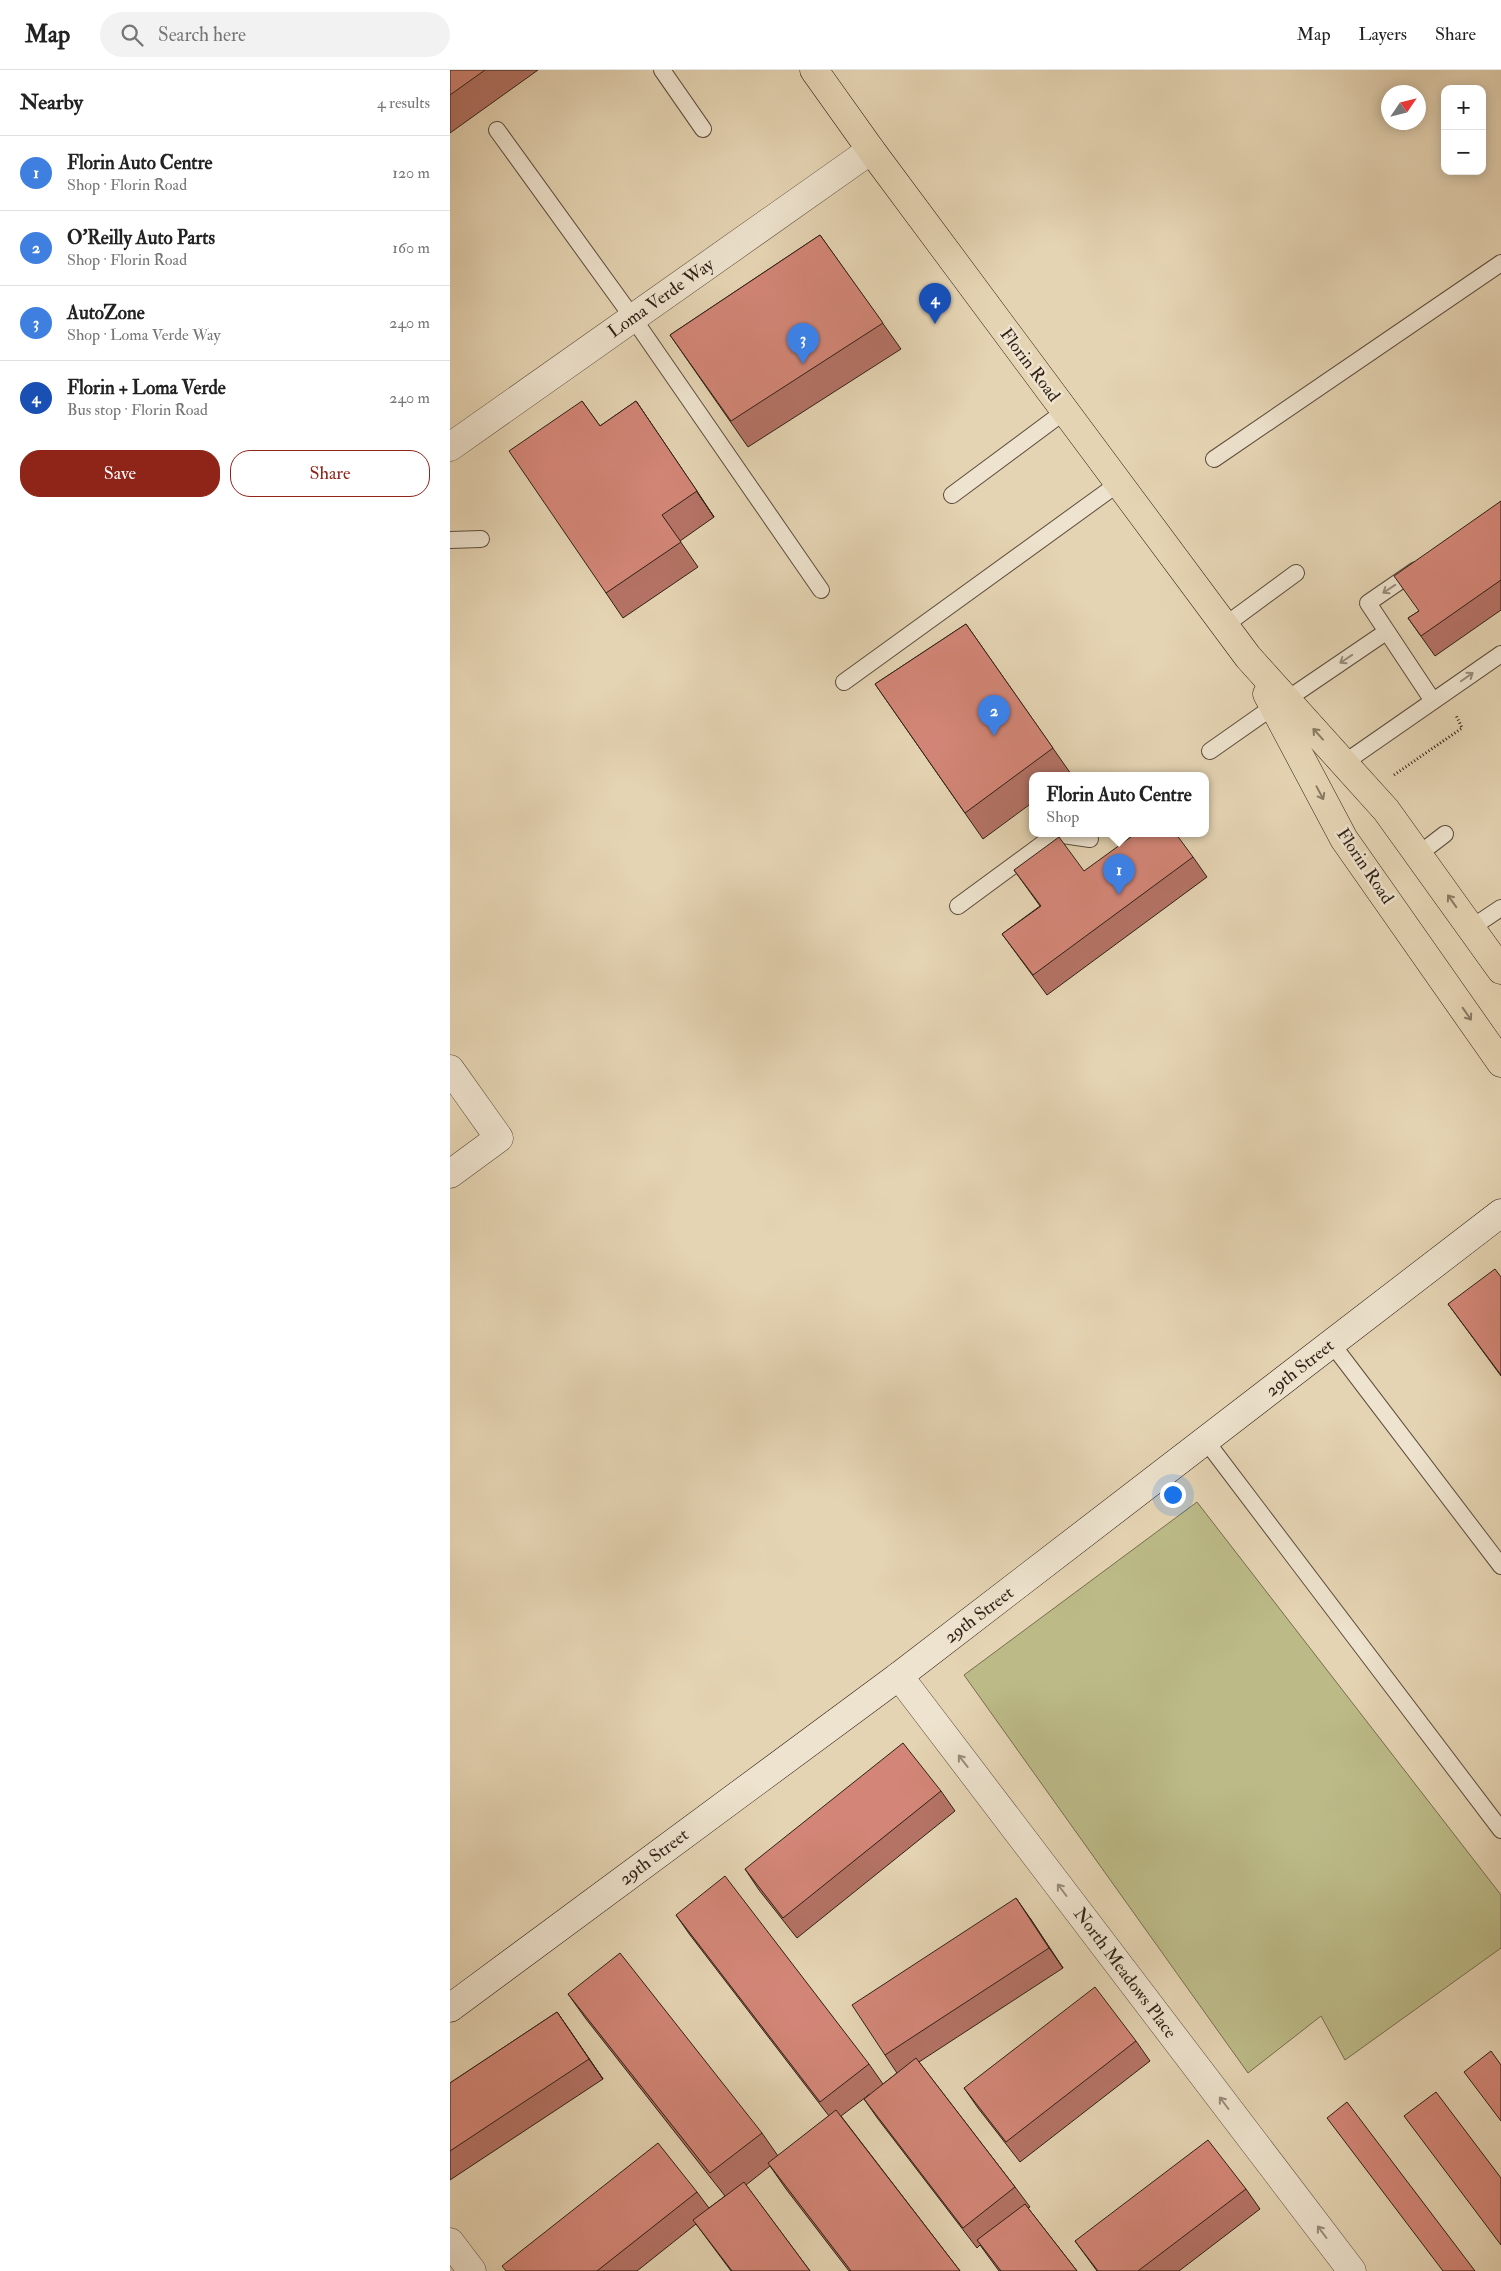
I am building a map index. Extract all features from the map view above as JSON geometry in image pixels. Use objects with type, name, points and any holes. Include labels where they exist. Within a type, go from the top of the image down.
[{"type":"main road","name":"Florin Road","points":[[814,70],[871,150],[1280,703],[1344,839],[1501,1063]]},
{"type":"main road","name":"Florin Road","points":[[1280,703],[1344,763],[1386,810],[1420,854],[1501,970]]},
{"type":"street","name":"Loma Verde Way","points":[[450,447],[871,150]]},
{"type":"street","points":[[450,1070],[498,1138],[450,1174]]},
{"type":"street","name":"29th Street","points":[[450,2008],[899,1676],[1501,1214]]},
{"type":"street","name":"North Meadows Place","points":[[899,1676],[1352,2271]]},
{"type":"street","points":[[450,2242],[472,2271]]},
{"type":"lane","points":[[662,70],[703,129]]},
{"type":"lane","points":[[497,130],[633,318],[821,590]]},
{"type":"lane","points":[[1214,459],[1501,263]]},
{"type":"lane","points":[[952,495],[1065,411]]},
{"type":"lane","points":[[844,682],[1119,484]]},
{"type":"lane","points":[[450,540],[481,538]]},
{"type":"lane","points":[[1430,560],[1368,603],[1433,701]]},
{"type":"lane","points":[[1224,626],[1296,573]]},
{"type":"lane","points":[[1210,751],[1386,632]]},
{"type":"lane","points":[[1344,763],[1501,654]]},
{"type":"lane","points":[[1420,854],[1445,834]]},
{"type":"lane","points":[[958,906],[1052,837]]},
{"type":"lane","points":[[1076,837],[1090,839]]},
{"type":"lane","points":[[1471,928],[1501,908]]},
{"type":"lane","points":[[1332,1344],[1501,1566]]},
{"type":"lane","points":[[1206,1441],[1501,1830]]},
{"type":"shaded area","points":[[1197,1502],[1501,1895],[1501,1948],[1345,2060],[1321,2016],[1248,2073],[964,1675]]},
{"type":"building","points":[[450,70],[485,70],[450,95]]},
{"type":"building","points":[[820,235],[883,323],[731,421],[670,335]]},
{"type":"building","points":[[582,401],[600,426],[636,401],[697,491],[662,515],[681,542],[606,593],[509,451]]},
{"type":"building","points":[[1501,501],[1501,580],[1421,636],[1408,618],[1419,611],[1394,576]]},
{"type":"building","points":[[966,624],[1053,748],[965,813],[875,684]]},
{"type":"building","points":[[1059,837],[1084,871],[1131,837],[1178,837],[1193,857],[1033,975],[1002,934],[1041,906],[1014,870]]},
{"type":"building","points":[[1495,1269],[1501,1277],[1501,1375],[1448,1304]]},
{"type":"building","points":[[903,1743],[941,1791],[783,1918],[745,1869]]},
{"type":"building","points":[[725,1876],[869,2064],[820,2102],[676,1915]]},
{"type":"building","points":[[1016,1898],[1049,1948],[885,2055],[852,2005]]},
{"type":"building","points":[[620,1953],[762,2133],[710,2173],[568,1994]]},
{"type":"building","points":[[1095,1987],[1136,2041],[1006,2142],[964,2088]]},
{"type":"building","points":[[557,2012],[589,2059],[450,2151],[450,2083]]},
{"type":"building","points":[[1491,2051],[1501,2065],[1501,2121],[1464,2072]]},
{"type":"building","points":[[916,2058],[1015,2187],[963,2228],[864,2099]]},
{"type":"building","points":[[1436,2092],[1501,2178],[1501,2245],[1404,2116]]},
{"type":"building","points":[[1347,2102],[1475,2271],[1443,2271],[1327,2118]]},
{"type":"building","points":[[836,2110],[960,2271],[851,2271],[768,2163]]},
{"type":"building","points":[[1208,2140],[1246,2189],[1138,2271],[1098,2271],[1075,2241]]},
{"type":"building","points":[[658,2143],[697,2192],[597,2271],[506,2271],[502,2266]]},
{"type":"building","points":[[744,2182],[810,2271],[732,2271],[693,2220]]},
{"type":"building","points":[[1025,2204],[1077,2271],[1001,2271],[977,2240]]},
{"type":"place","name":"Florin + Loma Verde","points":[[935,324]]},
{"type":"place","name":"AutoZone","points":[[803,364]]},
{"type":"place","name":"O'Reilly Auto Parts","points":[[994,736]]},
{"type":"place","name":"Florin Auto Centre","points":[[1119,895]]}]
